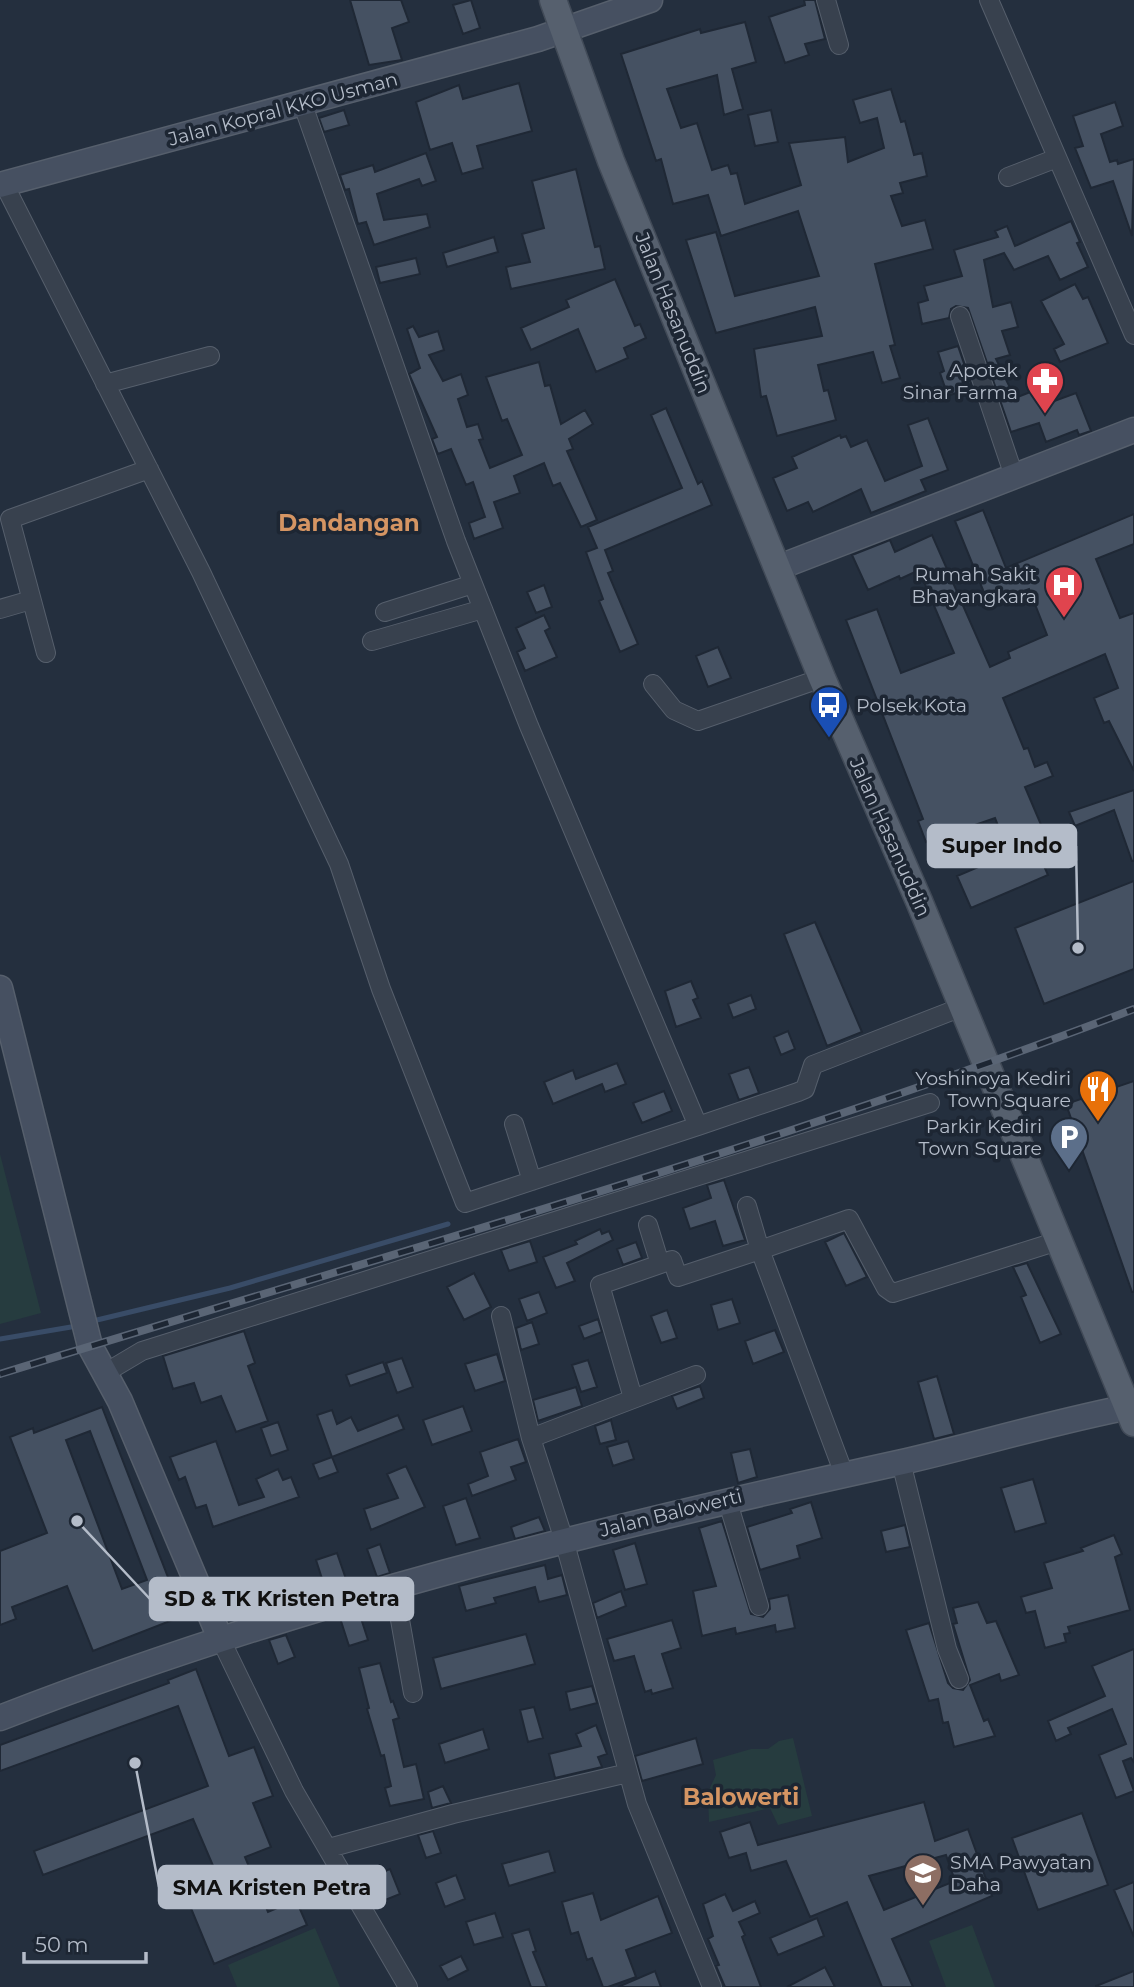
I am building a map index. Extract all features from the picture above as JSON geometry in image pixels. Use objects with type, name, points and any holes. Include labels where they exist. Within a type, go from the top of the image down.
[{"type":"main road","name":"Jalan Hasanuddin","points":[[552,0],[611,161],[822,678],[1132,1412]]},
{"type":"street","name":"Jalan Kopral KKO Usman","points":[[2,185],[303,105],[565,30],[650,0]]},
{"type":"street","points":[[826,0],[839,45]]},
{"type":"street","points":[[989,0],[1134,335]]},
{"type":"street","points":[[303,105],[338,209],[378,311],[408,412],[473,584],[698,1126]]},
{"type":"street","points":[[1008,177],[1057,158]]},
{"type":"street","points":[[2,185],[207,584],[339,863],[381,989],[465,1202],[799,1092],[804,1089],[813,1065],[961,1007]]},
{"type":"street","points":[[960,316],[1014,476]]},
{"type":"street","points":[[106,384],[210,356]]},
{"type":"street","points":[[777,568],[1134,430]]},
{"type":"street","points":[[46,653],[10,519],[149,469]]},
{"type":"street","points":[[385,612],[473,584]]},
{"type":"street","points":[[0,609],[31,600]]},
{"type":"street","points":[[372,641],[483,609]]},
{"type":"street","points":[[653,684],[674,709],[698,721],[822,678]]},
{"type":"street","points":[[0,988],[87,1335],[120,1401],[219,1638],[295,1791],[408,1987]]},
{"type":"street","points":[[105,1373],[142,1350],[930,1103]]},
{"type":"street","points":[[514,1124],[532,1181]]},
{"type":"street","points":[[747,1206],[760,1250],[844,1474]]},
{"type":"street","points":[[632,1398],[600,1286],[672,1260],[678,1277],[849,1219],[886,1288],[892,1293],[1058,1241]]},
{"type":"street","points":[[648,1225],[660,1264]]},
{"type":"street","points":[[501,1315],[531,1438],[564,1540],[637,1804],[712,1987]]},
{"type":"street","points":[[531,1438],[696,1375]]},
{"type":"street","name":"Jalan Balowerti","points":[[0,1718],[219,1638],[394,1586],[564,1540],[727,1499],[1132,1412]]},
{"type":"street","points":[[901,1462],[944,1638],[959,1679]]},
{"type":"street","points":[[727,1499],[759,1606]]},
{"type":"street","points":[[394,1586],[413,1693]]},
{"type":"street","points":[[329,1848],[453,1814],[628,1773]]},
{"type":"green space","points":[[0,1154],[41,1313],[0,1324]]},
{"type":"green space","points":[[793,1738],[812,1816],[778,1825],[770,1808],[709,1822],[708,1792],[716,1775],[713,1760],[751,1749],[768,1749],[779,1741]]},
{"type":"green space","points":[[972,1925],[995,1987],[946,1987],[929,1941]]},
{"type":"green space","points":[[315,1928],[340,1987],[237,1987],[228,1965]]},
{"type":"building","points":[[350,0],[401,0],[409,22],[392,28],[402,60],[369,65]]},
{"type":"building","points":[[471,0],[480,28],[463,34],[453,5]]},
{"type":"building","points":[[804,0],[815,0],[825,39],[805,44],[809,55],[785,63],[769,17],[805,5]]},
{"type":"building","points":[[745,22],[756,62],[732,69],[743,109],[724,115],[717,75],[667,89],[681,128],[697,123],[712,170],[728,165],[731,174],[737,173],[745,204],[801,185],[789,143],[845,137],[848,162],[884,148],[877,118],[860,123],[853,100],[891,89],[901,122],[905,121],[914,155],[922,153],[927,176],[900,183],[903,193],[891,196],[902,226],[925,220],[933,249],[875,264],[895,345],[890,346],[900,378],[882,383],[873,352],[818,365],[824,391],[828,390],[836,420],[777,436],[766,396],[761,397],[754,349],[822,336],[815,307],[716,333],[686,240],[716,232],[735,296],[819,276],[798,211],[721,236],[708,195],[673,204],[661,159],[656,161],[621,54],[700,29],[701,33]]},
{"type":"building","points":[[519,83],[532,131],[477,146],[483,168],[462,174],[452,143],[430,150],[416,102],[459,85],[463,99]]},
{"type":"building","points":[[1115,102],[1123,126],[1101,134],[1110,162],[1117,160],[1118,164],[1134,159],[1132,236],[1113,181],[1091,188],[1075,148],[1083,146],[1073,116]]},
{"type":"building","points":[[344,110],[349,125],[324,132],[319,118]]},
{"type":"building","points":[[771,110],[778,142],[755,146],[748,115]]},
{"type":"building","points":[[426,153],[436,181],[422,186],[419,179],[377,194],[384,220],[427,214],[430,227],[374,245],[366,222],[358,224],[349,189],[345,190],[340,175],[373,165],[375,172]]},
{"type":"building","points":[[576,169],[595,247],[600,246],[605,269],[511,289],[506,267],[530,262],[522,234],[544,228],[532,181]]},
{"type":"building","points":[[1071,221],[1088,267],[1060,280],[1048,256],[1014,270],[1004,253],[984,260],[993,307],[1011,302],[1018,327],[1002,331],[1010,355],[996,359],[1015,398],[1043,387],[1049,403],[1076,393],[1091,431],[1079,435],[1077,430],[1046,442],[1039,423],[1011,432],[968,308],[956,306],[951,309],[949,318],[922,324],[918,303],[928,300],[924,286],[962,276],[954,250],[998,237],[995,231],[1007,226],[1015,246]]},
{"type":"building","points":[[494,237],[498,252],[447,267],[443,253]]},
{"type":"building","points":[[416,258],[420,274],[380,283],[376,267]]},
{"type":"building","points":[[615,279],[635,326],[640,324],[646,338],[624,348],[628,358],[596,372],[578,329],[531,350],[521,328],[569,307],[566,300]]},
{"type":"building","points":[[1075,284],[1083,299],[1088,297],[1108,343],[1060,362],[1054,349],[1064,344],[1041,301]]},
{"type":"building","points":[[413,326],[419,337],[438,331],[444,350],[429,355],[443,381],[461,374],[468,395],[458,399],[467,427],[478,424],[483,439],[479,440],[490,468],[522,455],[507,419],[502,421],[486,377],[539,362],[545,386],[550,385],[561,424],[585,410],[593,424],[569,439],[573,449],[567,451],[597,520],[581,527],[560,483],[553,486],[544,463],[514,476],[520,493],[494,502],[503,528],[474,539],[469,523],[485,517],[473,482],[466,485],[451,449],[438,454],[432,439],[437,437],[409,374],[420,368],[407,329]]},
{"type":"building","points":[[958,346],[972,387],[948,396],[940,373],[944,371],[938,352]]},
{"type":"building","points":[[666,408],[698,484],[702,481],[712,505],[605,550],[613,571],[608,573],[638,644],[620,652],[599,601],[603,599],[586,552],[597,548],[588,527],[682,488],[651,415]]},
{"type":"building","points":[[928,418],[948,470],[921,480],[926,491],[871,513],[861,489],[813,512],[808,502],[787,511],[773,478],[797,468],[792,457],[840,435],[841,438],[846,436],[851,447],[867,440],[885,481],[922,466],[908,425]]},
{"type":"building","points":[[983,510],[1006,568],[1134,514],[1134,544],[1096,559],[1120,618],[1134,613],[1134,771],[1109,721],[1104,723],[1094,698],[1118,688],[1105,654],[1003,698],[1024,749],[1028,748],[1035,767],[1047,762],[1053,776],[1025,787],[1042,827],[1029,832],[1048,875],[971,908],[957,876],[1009,854],[995,818],[926,842],[918,821],[923,819],[846,620],[877,609],[901,673],[954,653],[919,570],[868,590],[852,555],[890,540],[895,552],[932,535],[990,667],[1010,658],[1008,652],[1047,635],[1029,589],[989,605],[955,521]]},
{"type":"building","points":[[544,585],[552,607],[536,613],[527,592]]},
{"type":"building","points":[[544,615],[550,628],[545,631],[557,657],[525,671],[517,652],[525,648],[516,628]]},
{"type":"building","points":[[718,647],[731,678],[708,687],[696,656]]},
{"type":"building","points":[[1134,790],[1132,861],[1114,810],[1075,826],[1069,812]]},
{"type":"building","points":[[1134,881],[1134,969],[1044,1004],[1015,928]]},
{"type":"building","points":[[815,922],[862,1032],[827,1046],[784,934]]},
{"type":"building","points":[[691,981],[698,998],[693,1000],[701,1018],[676,1027],[665,991]]},
{"type":"building","points":[[751,995],[756,1009],[733,1018],[728,1004]]},
{"type":"building","points":[[788,1031],[795,1049],[781,1055],[774,1037]]},
{"type":"building","points":[[617,1063],[626,1084],[605,1092],[602,1084],[553,1104],[544,1082],[573,1070],[576,1079]]},
{"type":"building","points":[[749,1067],[759,1093],[739,1100],[729,1074]]},
{"type":"building","points":[[1134,1081],[1134,1292],[1132,1292],[1066,1104]]},
{"type":"building","points":[[664,1091],[672,1111],[642,1123],[633,1103]]},
{"type":"building","points":[[724,1180],[745,1240],[723,1246],[715,1221],[690,1229],[683,1208],[711,1198],[707,1185]]},
{"type":"building","points":[[600,1229],[602,1234],[609,1231],[613,1240],[567,1263],[575,1281],[556,1288],[543,1257],[577,1244],[575,1241]]},
{"type":"building","points":[[844,1233],[867,1277],[846,1286],[825,1242]]},
{"type":"building","points":[[530,1241],[537,1262],[509,1271],[501,1250]]},
{"type":"building","points":[[636,1242],[642,1258],[623,1265],[617,1249]]},
{"type":"building","points":[[1027,1263],[1061,1334],[1040,1343],[1021,1297],[1026,1295],[1013,1267]]},
{"type":"building","points":[[474,1273],[491,1307],[464,1320],[447,1287]]},
{"type":"building","points":[[539,1292],[547,1313],[527,1321],[519,1299]]},
{"type":"building","points":[[732,1299],[740,1323],[718,1330],[711,1305]]},
{"type":"building","points":[[667,1310],[677,1338],[661,1343],[651,1316]]},
{"type":"building","points":[[598,1319],[602,1332],[584,1339],[579,1326]]},
{"type":"building","points":[[532,1322],[539,1344],[521,1350],[516,1328]]},
{"type":"building","points":[[775,1330],[784,1352],[753,1364],[745,1341]]},
{"type":"building","points":[[244,1331],[255,1363],[248,1366],[268,1421],[236,1432],[221,1396],[201,1403],[194,1383],[173,1389],[163,1356]]},
{"type":"building","points":[[497,1354],[505,1381],[475,1391],[465,1364]]},
{"type":"building","points":[[402,1358],[413,1387],[397,1393],[386,1363]]},
{"type":"building","points":[[588,1360],[597,1387],[581,1392],[572,1365]]},
{"type":"building","points":[[383,1362],[387,1373],[350,1386],[346,1375]]},
{"type":"building","points":[[937,1376],[954,1434],[934,1439],[918,1382]]},
{"type":"building","points":[[700,1386],[704,1398],[677,1409],[672,1396]]},
{"type":"building","points":[[576,1387],[582,1406],[538,1421],[533,1400]]},
{"type":"building","points":[[463,1406],[472,1431],[432,1445],[423,1420]]},
{"type":"building","points":[[102,1407],[183,1616],[93,1651],[67,1586],[12,1607],[16,1619],[0,1625],[0,1551],[47,1533],[10,1437],[33,1428],[34,1433]],"holes":[[[90,1431],[147,1580],[122,1589],[66,1440]]]},
{"type":"building","points":[[332,1410],[337,1424],[351,1417],[358,1431],[398,1415],[404,1429],[332,1457],[317,1415]]},
{"type":"building","points":[[611,1420],[616,1440],[600,1444],[595,1426]]},
{"type":"building","points":[[278,1422],[288,1450],[271,1456],[261,1428]]},
{"type":"building","points":[[518,1439],[526,1462],[511,1467],[516,1480],[472,1496],[468,1484],[488,1476],[480,1452]]},
{"type":"building","points":[[216,1441],[239,1505],[264,1497],[256,1479],[278,1469],[283,1480],[291,1477],[299,1497],[213,1527],[206,1505],[196,1508],[185,1477],[179,1480],[170,1457]]},
{"type":"building","points":[[628,1441],[634,1459],[613,1466],[607,1447]]},
{"type":"building","points":[[750,1449],[757,1477],[738,1483],[731,1453]]},
{"type":"building","points":[[332,1457],[338,1472],[319,1479],[313,1464]]},
{"type":"building","points":[[406,1466],[425,1507],[371,1530],[364,1509],[398,1498],[387,1474]]},
{"type":"building","points":[[1033,1479],[1046,1523],[1015,1532],[1001,1488]]},
{"type":"building","points":[[466,1498],[480,1538],[456,1545],[443,1506]]},
{"type":"building","points":[[811,1502],[822,1538],[797,1546],[800,1558],[760,1570],[747,1527],[792,1513],[790,1509]]},
{"type":"building","points":[[539,1517],[545,1531],[515,1539],[511,1527]]},
{"type":"building","points":[[722,1521],[751,1614],[763,1617],[770,1609],[769,1599],[788,1595],[795,1628],[776,1632],[775,1625],[736,1634],[735,1628],[702,1636],[693,1591],[716,1586],[699,1528]]},
{"type":"building","points":[[905,1525],[910,1547],[886,1552],[881,1531]]},
{"type":"building","points":[[1114,1535],[1122,1554],[1115,1557],[1130,1610],[1068,1627],[1070,1633],[1064,1634],[1066,1642],[1045,1648],[1035,1611],[1026,1613],[1021,1597],[1052,1588],[1044,1563],[1083,1551],[1081,1548]]},
{"type":"building","points":[[635,1543],[647,1584],[625,1590],[613,1550]]},
{"type":"building","points":[[380,1544],[390,1573],[377,1577],[367,1549]]},
{"type":"building","points":[[337,1553],[348,1585],[326,1591],[316,1560]]},
{"type":"building","points":[[545,1565],[548,1579],[562,1575],[567,1595],[539,1602],[535,1587],[494,1598],[496,1603],[466,1611],[459,1586]]},
{"type":"building","points":[[621,1591],[626,1606],[597,1618],[593,1603]]},
{"type":"building","points":[[978,1602],[987,1623],[996,1621],[1019,1675],[1001,1681],[999,1674],[970,1685],[984,1721],[988,1719],[995,1736],[954,1747],[948,1722],[943,1723],[938,1699],[929,1701],[906,1630],[929,1623],[948,1683],[953,1688],[963,1690],[970,1680],[953,1624],[957,1623],[953,1608]]},
{"type":"building","points":[[359,1612],[368,1640],[349,1646],[340,1618]]},
{"type":"building","points":[[672,1620],[681,1648],[662,1654],[673,1688],[652,1694],[651,1690],[645,1692],[634,1656],[614,1661],[607,1639]]},
{"type":"building","points":[[526,1634],[535,1664],[441,1689],[433,1658]]},
{"type":"building","points":[[286,1635],[295,1657],[278,1664],[269,1640]]},
{"type":"building","points":[[1134,1649],[1134,1762],[1131,1758],[1123,1761],[1134,1791],[1116,1798],[1099,1755],[1126,1744],[1112,1709],[1068,1728],[1071,1734],[1056,1741],[1048,1721],[1105,1696],[1092,1666]]},
{"type":"building","points":[[380,1663],[391,1702],[393,1701],[399,1718],[393,1720],[404,1767],[416,1764],[424,1799],[390,1806],[385,1788],[391,1786],[384,1755],[381,1756],[367,1709],[369,1708],[359,1668]]},
{"type":"building","points":[[196,1669],[229,1756],[254,1747],[273,1796],[253,1803],[271,1847],[245,1857],[268,1912],[296,1900],[307,1925],[214,1964],[183,1889],[217,1875],[193,1819],[43,1875],[34,1851],[208,1786],[178,1706],[0,1771],[0,1745],[169,1683],[168,1680]]},
{"type":"building","points":[[592,1686],[597,1703],[570,1710],[566,1692]]},
{"type":"building","points":[[534,1707],[543,1738],[528,1742],[520,1710]]},
{"type":"building","points":[[596,1725],[607,1754],[598,1757],[602,1767],[555,1778],[549,1754],[581,1746],[576,1734]]},
{"type":"building","points":[[483,1729],[489,1749],[445,1763],[439,1744]]},
{"type":"building","points":[[696,1738],[703,1764],[642,1781],[635,1756]]},
{"type":"building","points":[[443,1786],[451,1803],[432,1808],[428,1792]]},
{"type":"building","points":[[924,1802],[935,1841],[968,1829],[992,1896],[892,1939],[913,1987],[882,1987],[847,1902],[810,1917],[786,1861],[751,1871],[746,1853],[729,1858],[720,1832],[750,1822],[758,1845]],"holes":[[[946,1855],[955,1881],[884,1910],[869,1876]]]},
{"type":"building","points":[[1082,1813],[1108,1885],[1038,1910],[1012,1838]]},
{"type":"building","points":[[433,1831],[441,1853],[426,1858],[418,1835]]},
{"type":"building","points":[[549,1851],[555,1872],[509,1886],[502,1864]]},
{"type":"building","points":[[390,1869],[400,1894],[373,1905],[360,1881]]},
{"type":"building","points":[[456,1875],[465,1899],[445,1907],[436,1883]]},
{"type":"building","points":[[1134,1882],[1134,1937],[1114,1890]]},
{"type":"building","points":[[593,1893],[601,1920],[658,1896],[672,1933],[626,1950],[636,1977],[608,1987],[603,1987],[592,1958],[587,1960],[578,1932],[571,1934],[562,1902]]},
{"type":"building","points":[[725,1894],[733,1911],[755,1901],[760,1913],[739,1922],[761,1987],[725,1987],[716,1966],[719,1965],[708,1939],[713,1936],[703,1904]]},
{"type":"building","points":[[495,1913],[503,1937],[474,1945],[466,1922]]},
{"type":"building","points":[[817,1918],[824,1936],[778,1955],[770,1938]]},
{"type":"building","points":[[529,1929],[536,1951],[533,1952],[547,1987],[531,1987],[512,1934]]},
{"type":"building","points":[[461,1956],[468,1970],[448,1980],[440,1966]]},
{"type":"building","points":[[825,1967],[835,1987],[787,1987]]},
{"type":"building","points":[[655,1971],[661,1987],[618,1987]]},
{"type":"building","points":[[1134,1971],[1134,1987],[1096,1987],[1096,1986]]},
{"type":"waterway","points":[[97,1320],[230,1288],[448,1224]]},
{"type":"waterway","points":[[0,1339],[71,1327]]},
{"type":"railway","points":[[0,1374],[712,1156],[994,1061],[1134,1009]]},
{"type":"place","name":"Apotek Sinar Farma","points":[[1045,415]]},
{"type":"place","name":"Rumah Sakit Bhayangkara","points":[[1064,619]]},
{"type":"place","name":"Polsek Kota","points":[[829,739]]},
{"type":"place","name":"Super Indo","points":[[1078,948]]},
{"type":"place","name":"Yoshinoya Kediri Town Square","points":[[1098,1123]]},
{"type":"place","name":"Parkir Kediri Town Square","points":[[1069,1171]]},
{"type":"place","name":"SD & TK Kristen Petra","points":[[77,1521]]},
{"type":"place","name":"SMA Kristen Petra","points":[[135,1763]]},
{"type":"place","name":"SMA Pawyatan Daha","points":[[923,1907]]},
{"type":"district","name":"Dandangan","points":[[349,523]]},
{"type":"district","name":"Balowerti","points":[[741,1797]]}]
